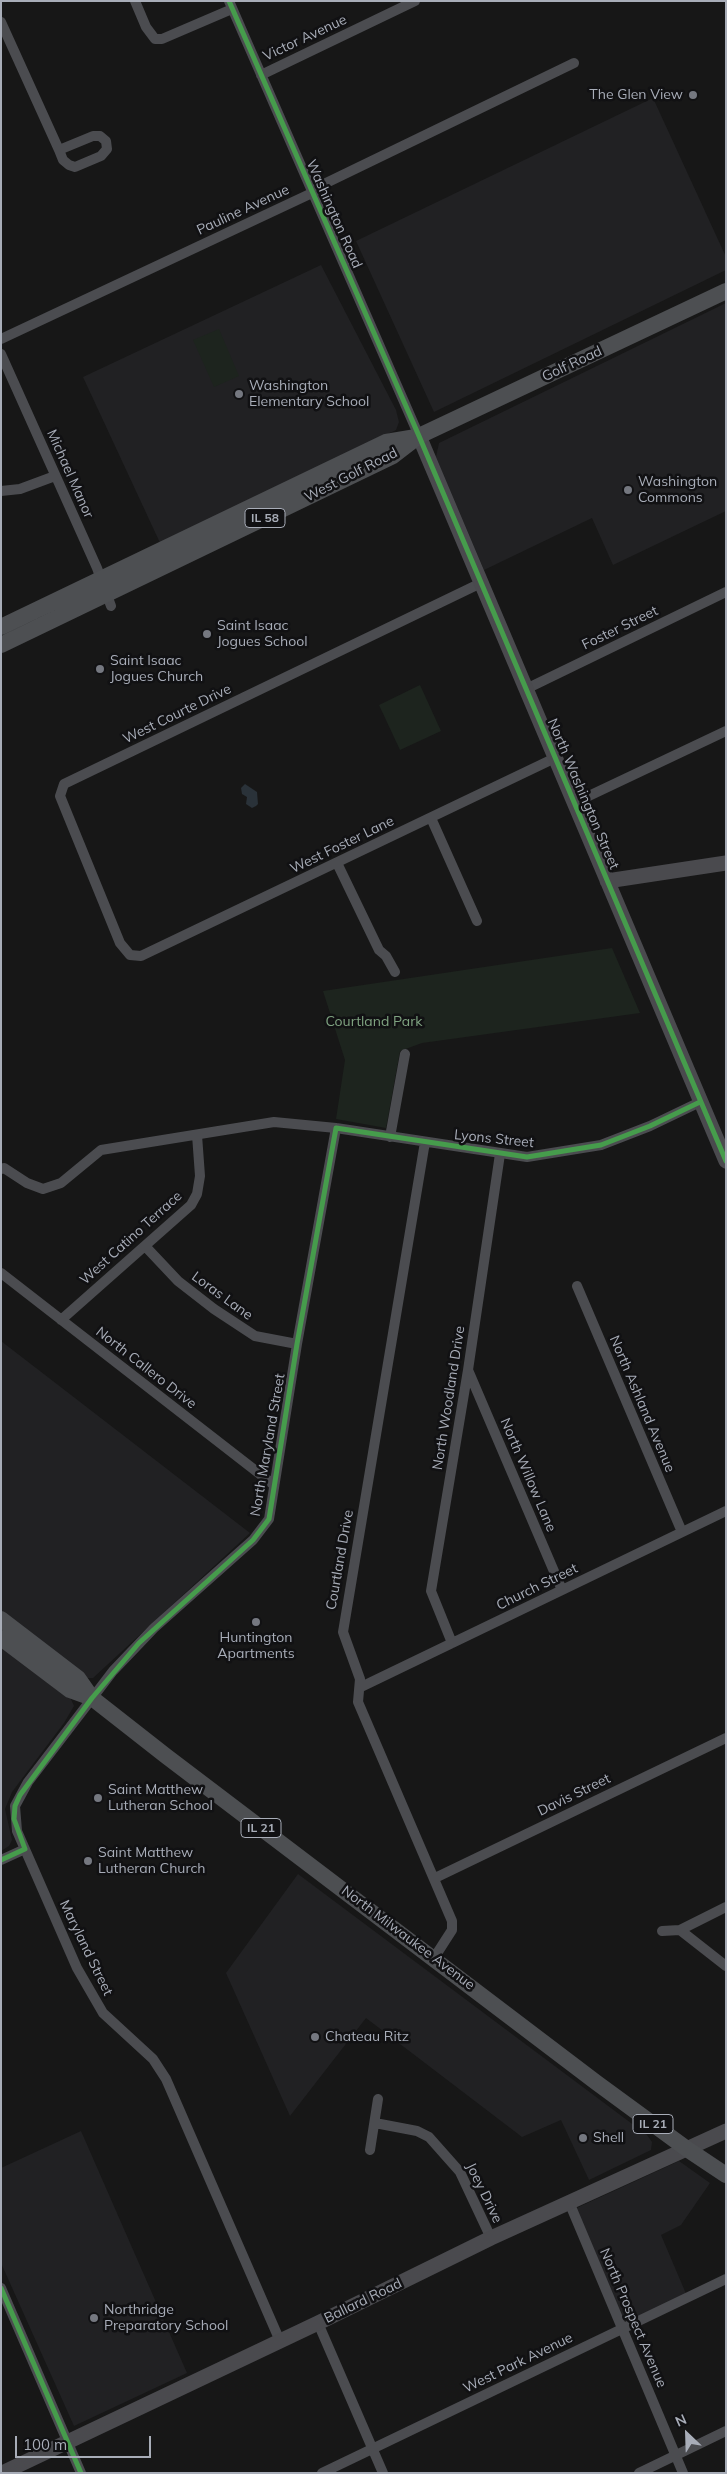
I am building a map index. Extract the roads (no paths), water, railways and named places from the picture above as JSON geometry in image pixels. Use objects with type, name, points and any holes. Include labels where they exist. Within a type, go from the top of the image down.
[{"type":"main road","name":"Golf Road","points":[[419,436],[726,291]]},
{"type":"main road","name":"West Golf Road","points":[[1,645],[106,593],[386,442],[419,436]]},
{"type":"main road","name":"West Golf Road","points":[[1,626],[106,593]]},
{"type":"main road","name":"North Milwaukee Avenue","points":[[1,1619],[78,1678],[92,1698],[193,1777],[687,2149],[726,2175]]},
{"type":"main road","name":"North Milwaukee Avenue","points":[[1,1638],[70,1690],[92,1698]]},
{"type":"street","points":[[135,1],[146,27],[156,39],[162,39],[230,5]]},
{"type":"street","name":"Victor Avenue","points":[[261,75],[415,1]]},
{"type":"street","name":"Washington Road","points":[[230,5],[419,436]]},
{"type":"street","points":[[2,25],[59,150]]},
{"type":"street","name":"Pauline Avenue","points":[[1,340],[312,193],[324,184],[574,63]]},
{"type":"street","name":"Michael Manor","points":[[1,354],[106,593]]},
{"type":"street","name":"North Washington Street","points":[[419,436],[726,1161]]},
{"type":"street","points":[[1,491],[20,489],[55,476]]},
{"type":"street","name":"West Courte Drive","points":[[141,956],[130,955],[120,943],[60,796],[64,784],[481,583]]},
{"type":"street","name":"Foster Street","points":[[526,689],[726,592]]},
{"type":"street","points":[[574,804],[726,731]]},
{"type":"street","name":"West Foster Lane","points":[[141,956],[555,758]]},
{"type":"street","points":[[431,818],[478,921]]},
{"type":"street","points":[[337,863],[379,950],[386,956],[394,972]]},
{"type":"street","points":[[607,881],[726,863]]},
{"type":"street","points":[[390,1137],[405,1054]]},
{"type":"street","name":"Lyons Street","points":[[1,1169],[4,1168],[26,1183],[43,1189],[61,1183],[102,1150],[274,1122],[336,1128],[527,1157],[601,1145],[650,1126],[700,1102]]},
{"type":"street","name":"North Maryland Street","points":[[92,1698],[139,1643],[259,1534],[269,1519],[297,1344],[336,1128]]},
{"type":"street","name":"West Catino Terrace","points":[[61,1320],[190,1205],[197,1194],[200,1176],[197,1135]]},
{"type":"street","name":"Courtland Drive","points":[[425,1142],[343,1632],[360,1679],[361,1687],[357,1696],[358,1702],[452,1921],[452,1930],[434,1958]]},
{"type":"street","name":"North Woodland Drive","points":[[452,1643],[431,1591],[468,1370],[500,1154]]},
{"type":"street","name":"Loras Lane","points":[[145,1246],[178,1281],[214,1309],[255,1336],[297,1344]]},
{"type":"street","name":"North Callero Drive","points":[[1,1273],[274,1485]]},
{"type":"street","name":"North Ashland Avenue","points":[[577,1286],[682,1532]]},
{"type":"street","name":"North Willow Lane","points":[[468,1370],[562,1590]]},
{"type":"street","name":"Church Street","points":[[361,1687],[726,1511]]},
{"type":"street","name":"Maryland Street","points":[[92,1698],[20,1794],[15,1806],[14,1818],[25,1849],[77,1968],[98,2005],[103,2013],[153,2059],[166,2079],[280,2341]]},
{"type":"street","name":"Davis Street","points":[[435,1878],[726,1738]]},
{"type":"street","points":[[1,1860],[25,1849]]},
{"type":"street","points":[[662,1930],[680,1930],[726,1908]]},
{"type":"street","points":[[680,1930],[726,1966]]},
{"type":"street","points":[[370,2150],[378,2099]]},
{"type":"street","name":"Joey Drive","points":[[375,2123],[417,2131],[429,2137],[460,2172],[491,2238]]},
{"type":"street","name":"Ballard Road","points":[[2,2473],[318,2323],[491,2238],[726,2131]]},
{"type":"street","name":"North Prospect Avenue","points":[[569,2202],[683,2473]]},
{"type":"street","name":"West Park Avenue","points":[[322,2473],[726,2279]]},
{"type":"street","points":[[1,2288],[80,2473]]},
{"type":"street","points":[[318,2323],[383,2473]]},
{"type":"street","points":[[639,2473],[726,2431]]},
{"type":"place","name":"The Glen View","points":[[693,95]]},
{"type":"place","name":"Washington Elementary School","points":[[239,394]]},
{"type":"place","name":"Washington Commons","points":[[628,490]]},
{"type":"place","name":"Saint Isaac Jogues School","points":[[207,634]]},
{"type":"place","name":"Saint Isaac Jogues Church","points":[[100,669]]},
{"type":"place","name":"Huntington Apartments","points":[[256,1622]]},
{"type":"place","name":"Saint Matthew Lutheran School","points":[[98,1798]]},
{"type":"place","name":"Saint Matthew Lutheran Church","points":[[88,1861]]},
{"type":"place","name":"Chateau Ritz","points":[[315,2037]]},
{"type":"place","name":"Shell","points":[[583,2138]]},
{"type":"place","name":"Northridge Preparatory School","points":[[94,2318]]},
{"type":"park label","name":"Courtland Park","points":[[374,1022]]}]
